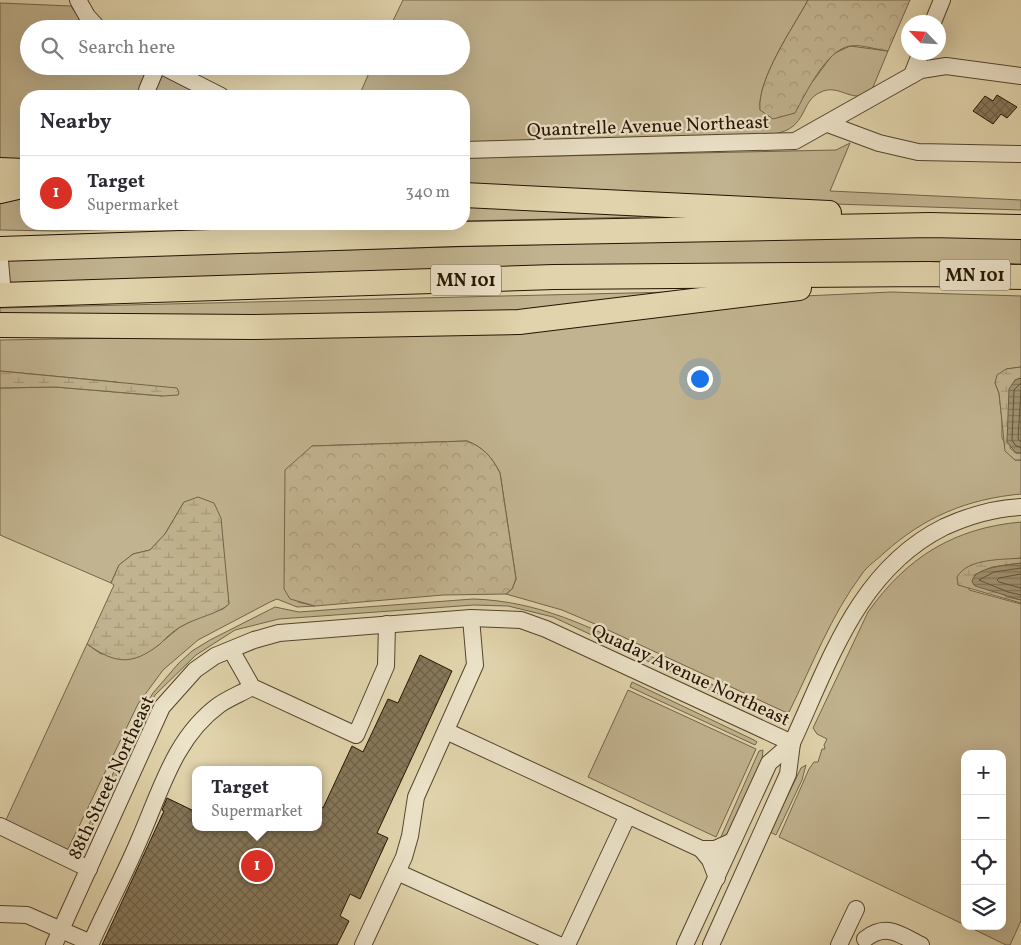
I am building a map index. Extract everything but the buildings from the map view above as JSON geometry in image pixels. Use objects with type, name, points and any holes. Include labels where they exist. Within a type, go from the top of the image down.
[{"type":"highway","points":[[0,170],[20,171]]},
{"type":"highway","points":[[0,191],[20,186]]},
{"type":"highway","points":[[470,195],[871,215],[930,225]]},
{"type":"highway","points":[[0,249],[456,234],[930,225],[1021,227]]},
{"type":"highway","points":[[0,325],[254,326],[519,322],[929,274]]},
{"type":"highway","name":"MN 101","points":[[2,295],[554,277],[929,274],[1021,277]]},
{"type":"street","points":[[78,0],[91,20]]},
{"type":"street","points":[[936,15],[942,0]]},
{"type":"street","points":[[912,75],[918,60]]},
{"type":"street","name":"Quantrelle Avenue Northeast","points":[[470,150],[795,141],[921,70],[946,66],[1021,76]]},
{"type":"street","points":[[147,90],[153,75]]},
{"type":"street","points":[[180,75],[209,90]]},
{"type":"street","points":[[828,124],[879,144],[918,152],[1021,154]]},
{"type":"street","points":[[0,261],[2,295]]},
{"type":"street","name":"Quaday Avenue Northeast","points":[[231,650],[279,633],[472,618],[521,620],[546,629],[792,743],[858,605],[882,574],[898,558],[921,540],[960,520],[990,511],[1021,507]]},
{"type":"street","points":[[363,945],[397,872],[410,836],[416,797],[475,664],[472,618]]},
{"type":"street","points":[[231,650],[252,687],[356,735],[386,666],[387,624]]},
{"type":"street","name":"88th Street Northeast","points":[[54,945],[162,707],[195,670],[215,656],[231,650]]},
{"type":"street","points":[[0,914],[27,915],[90,944],[141,836],[149,811],[174,758],[194,728],[219,705],[252,687]]},
{"type":"street","points":[[446,731],[701,849],[710,860],[717,878]]},
{"type":"street","points":[[685,945],[769,763],[792,743]]},
{"type":"street","points":[[711,945],[788,774],[792,743]]},
{"type":"street","points":[[568,945],[628,815]]},
{"type":"street","points":[[0,826],[89,869]]},
{"type":"street","points":[[701,849],[715,848],[733,841]]},
{"type":"street","points":[[397,872],[559,945]]},
{"type":"street","points":[[856,909],[842,938],[864,942],[875,932],[886,930],[921,945]]},
{"type":"green space","points":[[403,0],[808,0],[770,69],[764,84],[760,110],[813,81],[833,54],[850,46],[888,51],[871,92],[855,96],[836,90],[821,92],[809,102],[793,126],[785,131],[774,134],[470,142],[470,90],[362,90],[368,75],[470,75],[470,20],[393,20]]},
{"type":"green space","points":[[808,0],[910,0],[904,15],[901,15],[901,21],[888,51],[864,46],[850,46],[841,49],[825,64],[795,113],[773,119],[760,110],[764,84],[777,54]]},
{"type":"green space","points":[[0,3],[71,6],[80,20],[20,20],[20,75],[161,75],[190,90],[20,90],[20,168],[0,167]]},
{"type":"green space","points":[[850,143],[830,191],[1021,200],[1021,210],[772,202],[470,185],[470,158],[836,150]]},
{"type":"green space","points":[[20,199],[20,230],[93,230],[56,231],[0,230],[0,203]]},
{"type":"green space","points":[[470,204],[641,210],[641,217],[470,221]]},
{"type":"green space","points":[[889,235],[1021,237],[1021,264],[964,261],[591,267],[13,283],[8,280],[7,261],[11,259]]},
{"type":"green space","points":[[672,292],[588,310],[0,320],[0,308]]},
{"type":"green space","points":[[891,292],[1021,296],[1021,367],[1006,369],[995,383],[999,393],[1002,438],[1015,460],[1021,460],[1021,494],[982,500],[947,512],[899,540],[869,566],[841,606],[822,641],[789,712],[785,712],[562,610],[506,594],[512,589],[516,579],[500,473],[490,457],[478,446],[467,441],[312,446],[298,602],[315,606],[297,607],[277,599],[198,640],[163,670],[138,704],[67,851],[5,822],[87,644],[101,654],[157,646],[180,627],[201,616],[223,609],[229,604],[227,587],[184,502],[165,534],[150,550],[133,554],[119,565],[111,583],[0,535],[0,388],[55,387],[163,396],[116,382],[0,371],[0,340],[368,334],[761,298]]},
{"type":"green space","points":[[1021,367],[1021,378],[1015,380],[1010,448],[1016,453],[1021,453],[1021,460],[1015,460],[1005,451],[999,393],[995,383],[997,375],[1006,369]]},
{"type":"green space","points":[[0,371],[177,388],[179,392],[178,395],[163,396],[55,387],[0,388]]},
{"type":"green space","points":[[467,441],[478,446],[486,453],[500,473],[516,579],[512,589],[506,594],[443,595],[315,606],[290,599],[284,589],[285,470],[312,446]]},
{"type":"green space","points":[[198,497],[214,503],[221,518],[229,604],[220,610],[189,622],[171,633],[150,651],[132,659],[115,659],[106,656],[87,644],[114,585],[111,583],[119,565],[133,554],[150,550],[165,534],[184,502]]},
{"type":"green space","points":[[1021,522],[1021,558],[971,565],[969,590],[1021,604],[1021,921],[1010,945],[1006,945],[975,930],[1006,930],[1006,750],[961,750],[961,923],[779,837],[809,769],[814,762],[818,762],[822,749],[825,749],[824,745],[827,739],[817,734],[813,728],[868,612],[899,576],[916,561],[953,539],[997,525]]},
{"type":"green space","points":[[1021,558],[1021,563],[992,567],[974,575],[1007,597],[1021,600],[1021,603],[958,585],[957,577],[969,566],[986,561]]},
{"type":"green space","points":[[473,599],[520,605],[564,617],[772,713],[770,718],[553,617],[508,606],[474,605],[279,619],[235,630],[196,655],[155,695],[80,851],[76,852],[144,708],[153,693],[192,651],[275,607],[299,612]]},
{"type":"green space","points":[[632,682],[757,742],[755,745],[630,687]]},
{"type":"green space","points":[[628,690],[756,749],[716,837],[588,777]]},
{"type":"green space","points":[[763,750],[762,760],[725,841],[720,839],[759,751]]},
{"type":"green space","points":[[806,765],[802,780],[776,835],[770,832],[801,768]]},
{"type":"water","points":[[1021,378],[1021,453],[1016,453],[1007,442],[1009,389],[1015,380]]},
{"type":"water","points":[[1021,563],[1021,600],[975,586],[972,582],[978,573],[985,570]]},
{"type":"place","name":"Target","points":[[257,866]]}]
